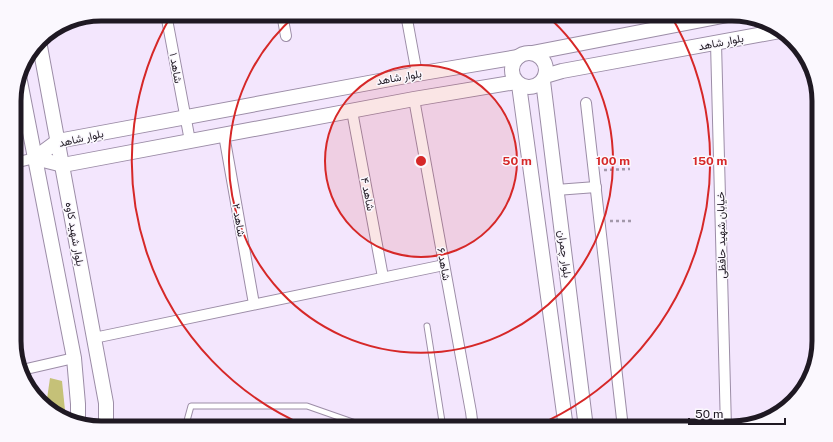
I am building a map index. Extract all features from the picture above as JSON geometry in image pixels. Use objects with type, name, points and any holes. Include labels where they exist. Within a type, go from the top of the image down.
[{"type":"main road","points":[[532,53],[541,57],[546,66],[546,71],[544,79],[539,84],[529,88],[517,83],[513,78],[512,69],[515,60],[518,56],[524,53],[532,53],[697,21]]},
{"type":"main road","name":"بلوار شاهد","points":[[544,79],[562,71],[773,32]]},
{"type":"main road","name":"بلوار شهید کاوه","points":[[40,49],[106,403],[106,421]]},
{"type":"main road","name":"بلوار شاهد","points":[[35,158],[58,141],[518,56]]},
{"type":"main road","name":"بلوار چمران","points":[[544,79],[556,190],[585,421]]},
{"type":"main road","name":"بلوار شاهد","points":[[35,158],[63,165],[414,99],[517,83]]},
{"type":"main road","name":"بلوار چمران","points":[[517,83],[565,421]]},
{"type":"main road","points":[[22,91],[74,358],[78,418]]},
{"type":"street","name":"شاهد ۱","points":[[168,21],[190,141]]},
{"type":"street","points":[[283,21],[286,36]]},
{"type":"street","points":[[407,21],[417,74]]},
{"type":"street","name":"خیابان شهید حافظی","points":[[716,43],[726,421]]},
{"type":"street","name":"شاهد ۶","points":[[414,99],[472,421]]},
{"type":"street","points":[[586,103],[622,421]]},
{"type":"street","name":"شاهد ۴","points":[[352,111],[383,277]]},
{"type":"street","name":"شاهد ۲","points":[[224,135],[254,304]]},
{"type":"street","points":[[21,161],[35,158]]},
{"type":"street","points":[[556,190],[596,187]]},
{"type":"street","points":[[94,338],[444,265]]},
{"type":"street","points":[[26,369],[74,358]]},
{"type":"lane","points":[[427,326],[442,421]]},
{"type":"lane","points":[[187,421],[191,406],[307,406],[350,421]]},
{"type":"path","points":[[594,170],[630,169]]},
{"type":"path","points":[[600,222],[633,221]]},
{"type":"shaded area","points":[[50,378],[62,381],[65,413],[47,400]]}]
